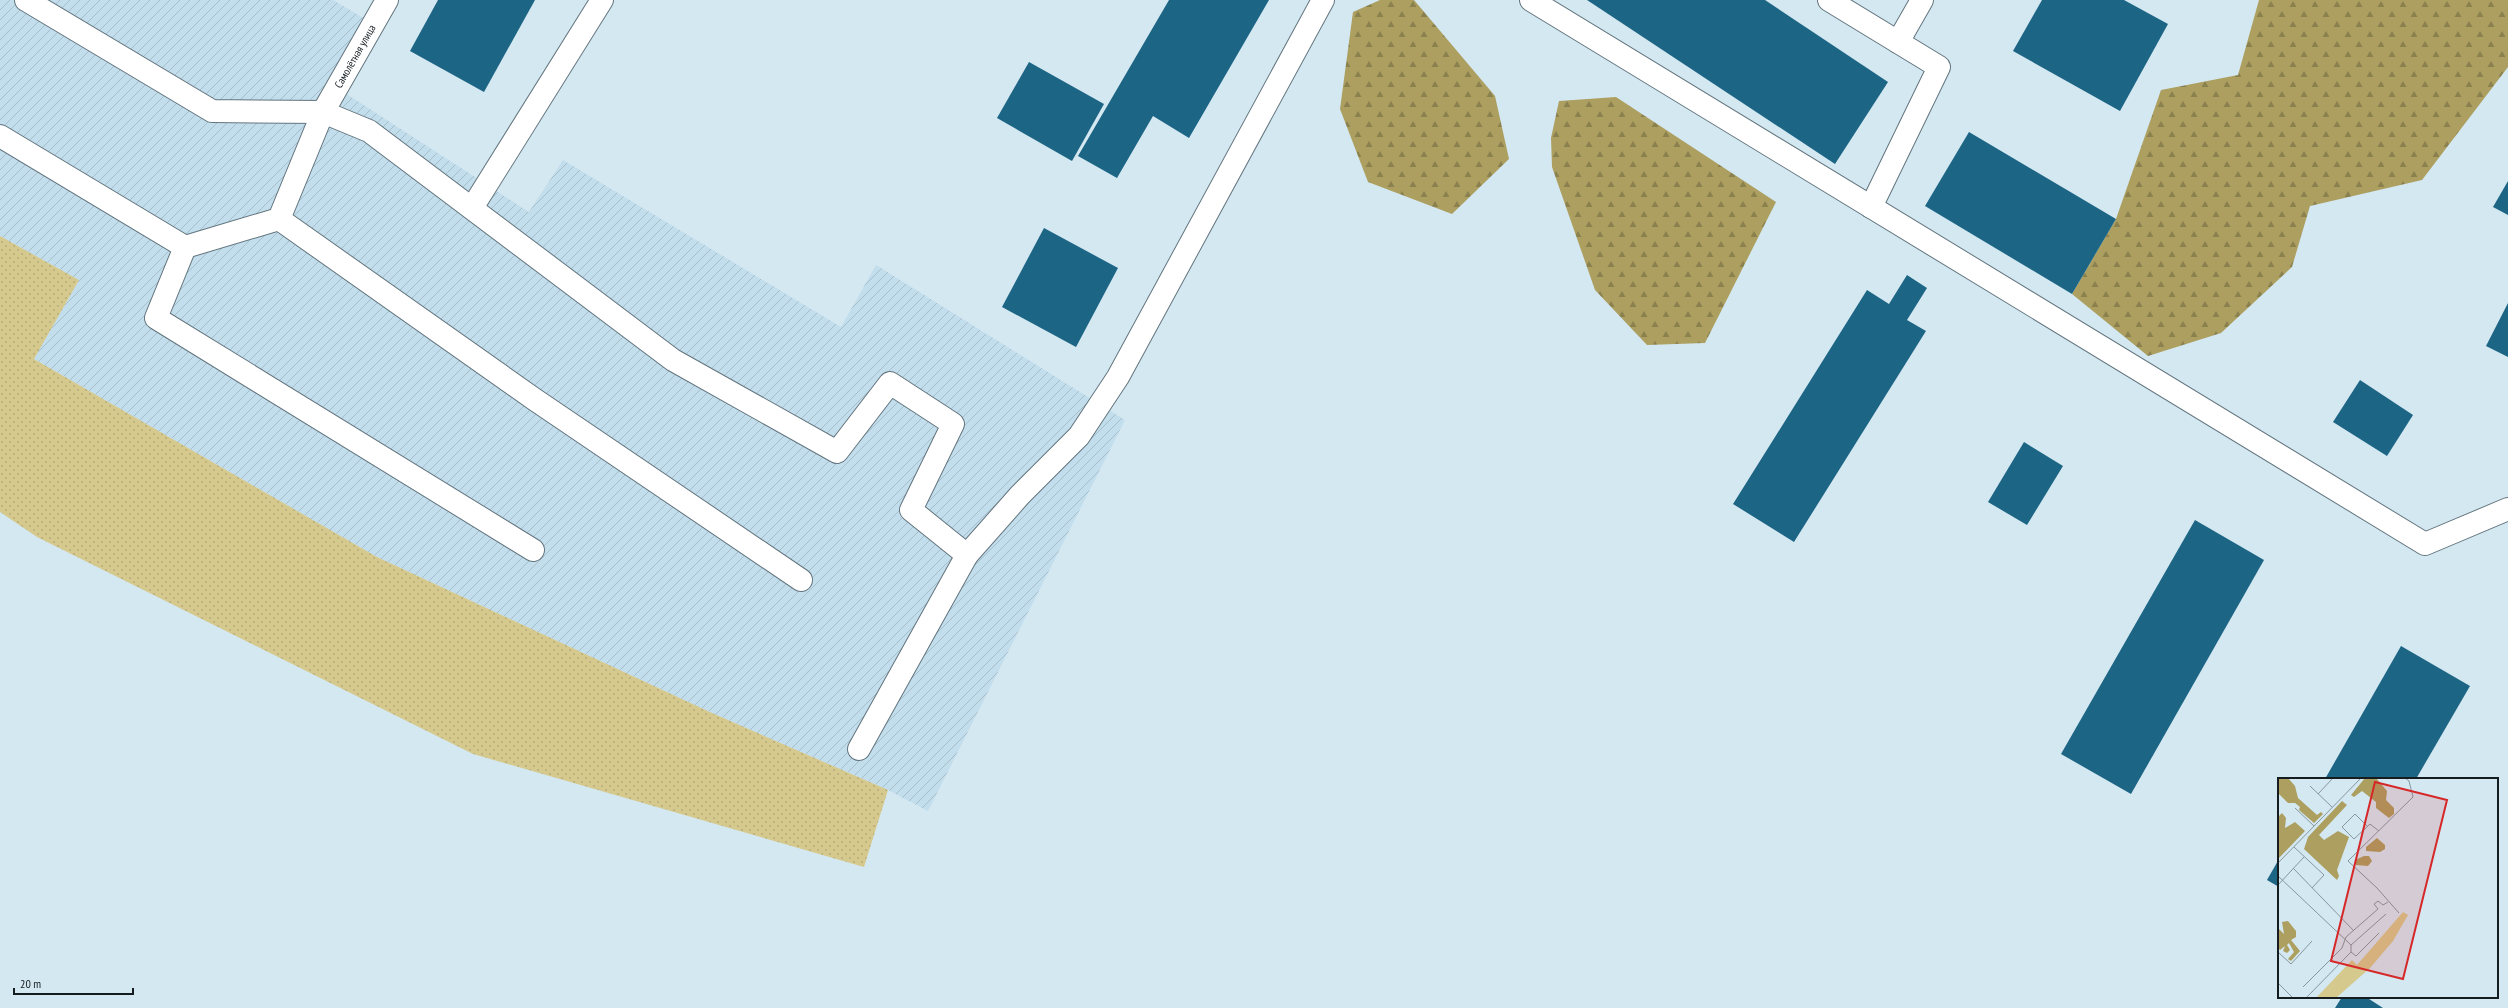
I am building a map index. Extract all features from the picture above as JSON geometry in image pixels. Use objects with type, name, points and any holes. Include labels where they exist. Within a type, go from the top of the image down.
[{"type":"street","points":[[26,0],[212,111],[323,112],[369,131],[673,360],[837,452],[890,383],[953,424],[911,510],[967,556]]},
{"type":"street","name":"Самолётная улица","points":[[279,219],[323,112],[387,0]]},
{"type":"street","points":[[472,208],[602,0]]},
{"type":"street","points":[[859,748],[967,556],[1020,495],[1079,436],[1118,377],[1323,0]]},
{"type":"street","points":[[1531,0],[2425,544],[2508,508]]},
{"type":"street","points":[[1829,0],[1939,67],[1871,207]]},
{"type":"street","points":[[1898,42],[1922,0]]},
{"type":"street","points":[[0,136],[185,247],[279,219],[534,399],[802,580]]},
{"type":"street","points":[[185,247],[156,318],[533,550]]},
{"type":"shaded area","points":[[0,0],[333,0],[367,20],[342,91],[529,212],[563,160],[841,327],[876,265],[1125,420],[928,811],[888,790],[712,713],[377,557],[34,359],[79,280],[0,236]]},
{"type":"shaded area","points":[[0,236],[79,280],[34,359],[377,557],[712,713],[888,790],[864,867],[473,754],[37,537],[0,512]]},
{"type":"green space","points":[[1380,0],[1414,0],[1495,96],[1509,159],[1452,214],[1368,182],[1340,109],[1353,12]]},
{"type":"green space","points":[[2259,0],[2508,0],[2508,67],[2422,180],[2310,206],[2292,267],[2221,333],[2148,356],[2072,294],[2116,219],[2161,90],[2238,75]]},
{"type":"green space","points":[[1616,97],[1776,202],[1705,343],[1647,345],[1595,290],[1552,167],[1551,138],[1559,101]]},
{"type":"building","points":[[438,0],[535,0],[484,92],[410,51]]},
{"type":"building","points":[[1169,0],[1269,0],[1189,138],[1153,116],[1117,178],[1078,156]]},
{"type":"building","points":[[1587,0],[1765,0],[1888,82],[1835,164]]},
{"type":"building","points":[[2042,0],[2124,0],[2168,24],[2120,111],[2013,51]]},
{"type":"building","points":[[1029,62],[1104,104],[1072,161],[997,118]]},
{"type":"building","points":[[1969,132],[2116,219],[2072,294],[1925,206]]},
{"type":"building","points":[[2508,181],[2508,215],[2493,207]]},
{"type":"building","points":[[1044,228],[1118,268],[1076,347],[1002,307]]},
{"type":"building","points":[[1907,275],[1927,288],[1907,320],[1926,331],[1794,542],[1733,504],[1867,290],[1889,304]]},
{"type":"building","points":[[2508,303],[2508,357],[2486,346]]},
{"type":"building","points":[[2360,380],[2413,415],[2387,456],[2333,422]]},
{"type":"building","points":[[2024,442],[2063,466],[2027,525],[1988,502]]},
{"type":"building","points":[[2195,520],[2264,560],[2131,794],[2061,754]]},
{"type":"building","points":[[2401,646],[2470,686],[2417,778],[2326,778]]},
{"type":"building","points":[[2278,861],[2278,886],[2267,880]]},
{"type":"building","points":[[2341,998],[2368,998],[2383,1008],[2335,1008]]}]
